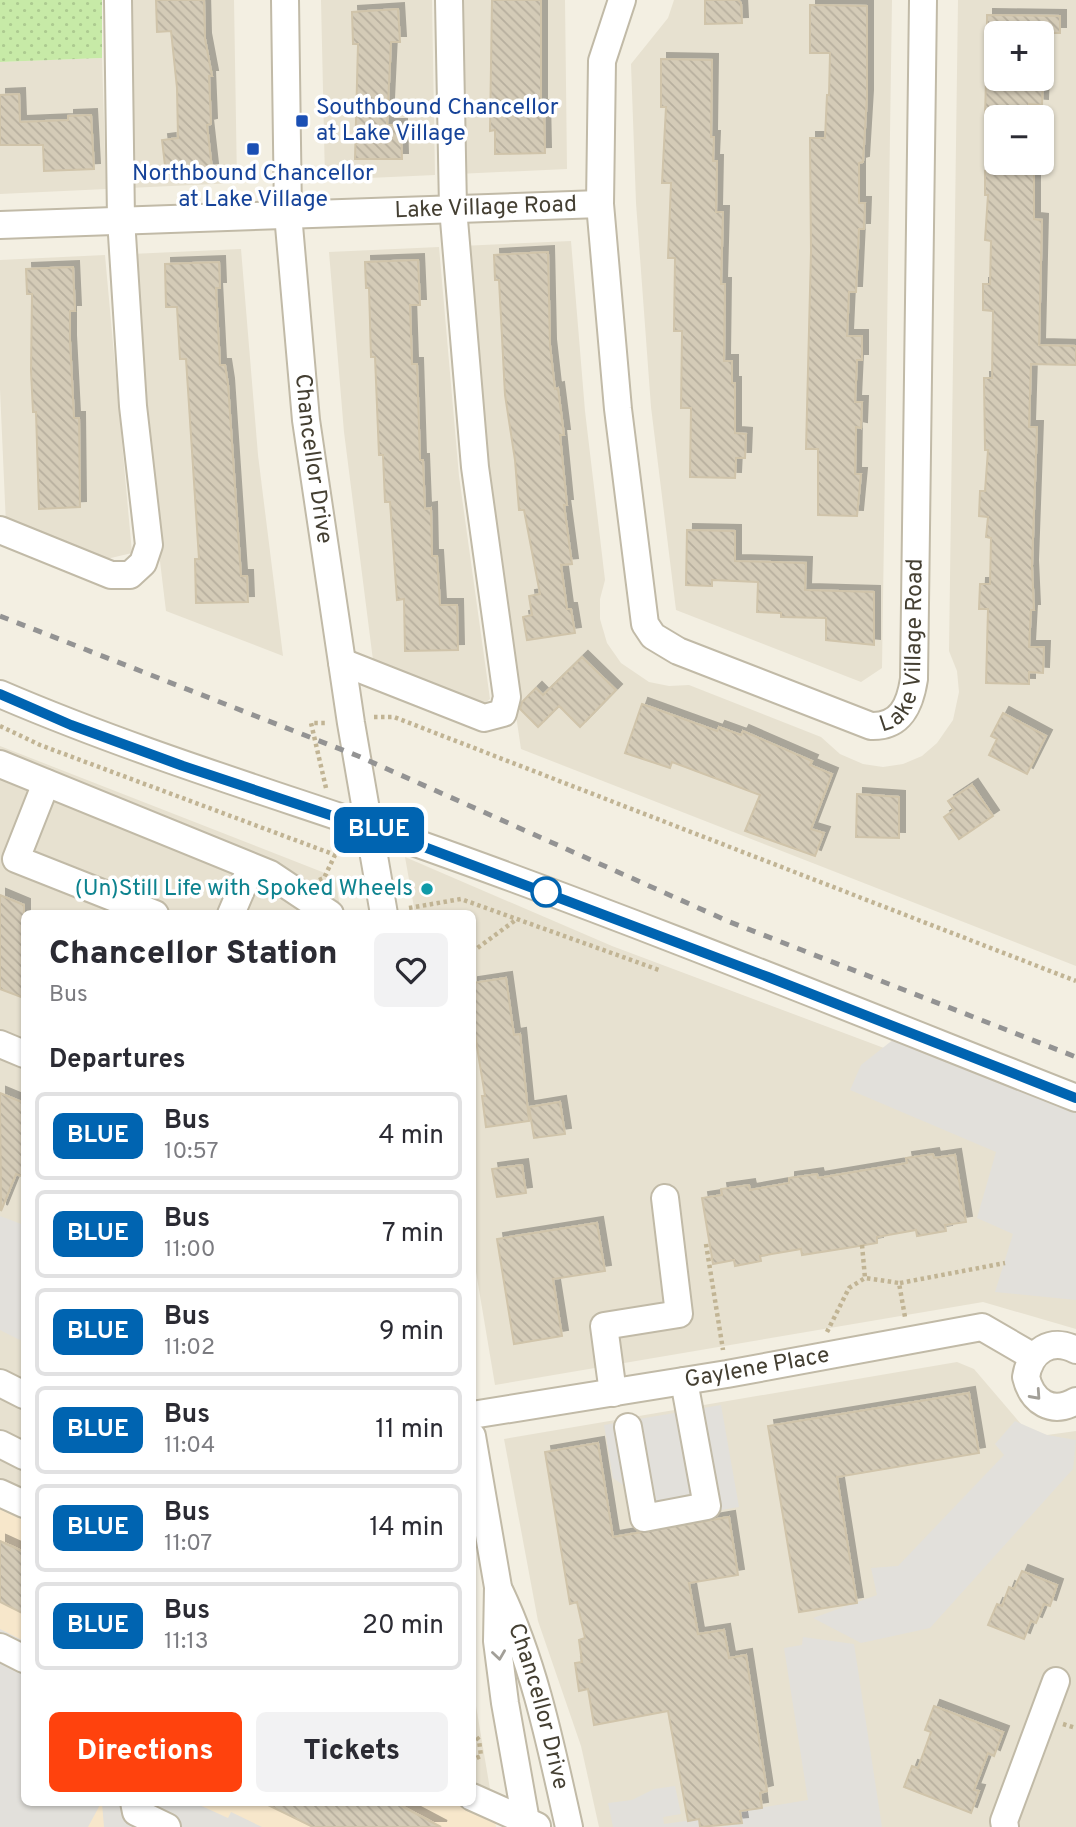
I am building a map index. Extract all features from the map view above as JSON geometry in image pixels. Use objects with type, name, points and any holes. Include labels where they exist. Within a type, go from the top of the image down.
[{"type":"street","points":[[0,530],[111,575],[130,575],[143,563],[149,545],[133,406],[121,219],[118,0]]},
{"type":"street","name":"Chancellor Drive","points":[[285,0],[288,214],[306,420],[370,827],[397,910]]},
{"type":"street","points":[[342,662],[484,718],[503,713],[507,697],[475,467],[453,208],[449,0]]},
{"type":"street","name":"Lake Village Road","points":[[622,0],[602,61],[600,204],[618,409],[645,624],[653,636],[678,651],[871,726],[886,726],[898,719],[910,704],[914,679],[923,0]]},
{"type":"street","name":"Lake Village Road","points":[[0,225],[600,204]]},
{"type":"street","points":[[0,694],[71,725],[183,766],[370,827],[768,977],[1076,1098]]},
{"type":"street","points":[[0,764],[270,874],[324,910]]},
{"type":"street","points":[[46,783],[16,859],[145,910]]},
{"type":"street","points":[[234,910],[251,867]]},
{"type":"street","points":[[0,1044],[21,1053]]},
{"type":"street","points":[[613,1393],[604,1326],[679,1314],[665,1198]]},
{"type":"street","name":"Gaylene Place","points":[[476,1414],[727,1374],[982,1328],[1032,1356]]},
{"type":"street","points":[[1076,1350],[1054,1344],[1041,1349],[1032,1356],[1026,1377],[1034,1397],[1053,1407],[1064,1407],[1076,1401]]},
{"type":"street","points":[[628,1427],[644,1518],[707,1506],[684,1381]]},
{"type":"street","points":[[0,1383],[21,1394]]},
{"type":"street","points":[[0,1444],[21,1454]]},
{"type":"street","name":"Chancellor Drive","points":[[476,1482],[481,1539],[498,1587],[520,1636],[546,1724],[569,1827]]},
{"type":"street","points":[[0,1493],[21,1503]]},
{"type":"street","name":"Chancellor Drive","points":[[498,1587],[497,1641],[531,1825]]},
{"type":"street","points":[[0,1647],[21,1658]]},
{"type":"street","points":[[1005,1827],[1004,1821],[1056,1681]]},
{"type":"street","points":[[476,1799],[531,1825]]},
{"type":"street","points":[[135,1806],[136,1812],[167,1827]]},
{"type":"path","points":[[376,717],[394,717],[1076,981]]},
{"type":"path","points":[[0,726],[40,745],[338,856]]},
{"type":"path","points":[[402,910],[461,899],[659,970]]},
{"type":"path","points":[[476,949],[517,919]]},
{"type":"path","points":[[706,1244],[727,1374]]},
{"type":"path","points":[[862,1245],[865,1278]]},
{"type":"path","points":[[814,1358],[849,1288],[865,1278],[900,1283],[1006,1263]]},
{"type":"path","points":[[900,1283],[910,1342]]},
{"type":"path","points":[[476,1737],[481,1756],[476,1758]]},
{"type":"shaded area","points":[[123,0],[234,0],[237,183],[128,188]]},
{"type":"shaded area","points":[[321,0],[432,0],[435,175],[325,180]]},
{"type":"shaded area","points":[[453,0],[565,0],[567,169],[457,174]]},
{"type":"shaded area","points":[[674,0],[892,0],[882,668],[861,682],[676,610],[651,407],[636,203],[631,64],[668,18]]},
{"type":"shaded area","points":[[958,0],[1076,0],[1076,966],[521,749],[484,501],[461,246],[571,241],[585,411],[605,580],[600,599],[600,619],[607,643],[621,663],[649,682],[669,686],[689,685],[821,737],[840,754],[863,764],[883,767],[903,764],[922,756],[937,743],[953,720],[959,692],[957,671],[949,651]]},
{"type":"shaded area","points":[[102,58],[106,189],[0,194],[0,62]]},
{"type":"shaded area","points":[[439,247],[459,476],[490,699],[477,709],[374,668],[344,432],[329,252]]},
{"type":"shaded area","points":[[241,249],[258,455],[283,656],[166,611],[145,437],[131,254]]},
{"type":"shaded area","points":[[105,255],[132,553],[98,561],[6,525],[0,389],[0,260]]},
{"type":"shaded area","points":[[0,746],[335,877],[340,910],[21,910],[21,1503],[0,1493]]},
{"type":"shaded area","points":[[405,857],[612,946],[1076,1120],[1076,1329],[983,1302],[495,1385],[476,1272],[476,910],[414,910]]},
{"type":"shaded area","points":[[894,1039],[1076,1111],[1076,1300],[995,1292],[1013,1234],[977,1218],[996,1152],[850,1090],[861,1065]]},
{"type":"shaded area","points":[[0,1216],[21,1224],[21,1340],[0,1330]]},
{"type":"shaded area","points":[[957,1362],[974,1369],[1021,1424],[1034,1432],[1047,1435],[1076,1431],[1076,1827],[599,1827],[581,1746],[538,1621],[504,1439]]},
{"type":"shaded area","points":[[721,1405],[739,1507],[633,1525],[626,1487],[613,1478],[604,1425]]},
{"type":"shaded area","points":[[1015,1421],[1047,1435],[1076,1440],[1073,1469],[930,1628],[861,1643],[813,1618],[877,1595],[871,1568],[898,1566],[1004,1455],[995,1444]]},
{"type":"shaded area","points":[[0,1493],[21,1503],[21,1806],[476,1806],[476,1803],[493,1807],[496,1827],[0,1827]]},
{"type":"shaded area","points":[[0,1629],[21,1640],[21,1806],[99,1806],[88,1827],[0,1827]]},
{"type":"shaded area","points":[[803,1637],[854,1644],[882,1827],[721,1827],[742,1823],[740,1811],[808,1800],[784,1648],[802,1645]]},
{"type":"shaded area","points":[[476,1706],[493,1807],[476,1799]]},
{"type":"shaded area","points":[[675,1786],[681,1814],[663,1817],[664,1824],[699,1819],[700,1827],[613,1827],[608,1803],[632,1800],[654,1789]]},
{"type":"shaded area","points":[[102,1806],[202,1806],[228,1818],[231,1812],[262,1827],[104,1827]]},
{"type":"green space","points":[[0,0],[102,0],[102,58],[0,62]]},
{"type":"building","points":[[156,0],[204,0],[205,39],[212,76],[209,76],[211,124],[207,125],[212,169],[166,174],[162,140],[178,138],[177,88],[171,31],[157,32]]},
{"type":"building","points":[[492,0],[541,0],[541,106],[544,106],[545,153],[495,154],[495,130],[490,131]]},
{"type":"building","points":[[705,0],[738,0],[741,3],[742,23],[705,24]]},
{"type":"building","points":[[810,5],[867,6],[867,96],[863,162],[859,163],[859,203],[865,203],[864,229],[859,229],[856,292],[849,292],[847,336],[862,336],[862,360],[857,360],[855,402],[862,402],[861,428],[856,427],[855,474],[861,474],[857,516],[818,515],[818,449],[806,449],[811,251],[810,138],[825,138],[830,53],[810,53]]},
{"type":"building","points":[[398,9],[400,42],[391,42],[387,125],[401,125],[402,159],[355,159],[358,44],[353,44],[352,12]]},
{"type":"building","points":[[987,15],[1060,16],[1060,33],[1054,33],[1054,21],[987,21]]},
{"type":"building","points":[[661,59],[712,60],[711,137],[714,137],[713,161],[717,161],[716,212],[723,212],[721,284],[725,284],[724,361],[732,361],[735,433],[746,434],[745,458],[736,458],[735,478],[690,477],[691,408],[681,408],[682,331],[674,331],[675,258],[668,258],[671,183],[662,183],[666,107],[661,107]]},
{"type":"building","points":[[986,91],[1043,91],[1042,105],[985,105]]},
{"type":"building","points":[[19,94],[20,122],[68,120],[68,116],[91,115],[94,169],[44,171],[43,145],[0,145],[0,95]]},
{"type":"building","points":[[985,175],[1034,175],[1034,219],[1042,220],[1039,345],[1076,346],[1076,365],[1031,364],[1029,427],[1037,427],[1032,566],[1034,610],[1031,610],[1029,647],[1044,647],[1043,673],[1029,672],[1029,684],[986,683],[988,609],[979,609],[980,584],[990,584],[991,538],[986,537],[988,517],[979,516],[980,491],[985,491],[988,450],[985,450],[984,378],[992,378],[993,311],[983,310],[983,284],[990,284],[991,241],[985,240],[988,195],[985,195]]},
{"type":"building","points":[[548,252],[550,345],[564,435],[560,435],[567,505],[564,505],[572,564],[561,565],[567,609],[571,609],[575,633],[527,640],[523,617],[532,615],[529,596],[540,594],[524,510],[519,510],[505,395],[499,280],[495,280],[494,255]]},
{"type":"building","points":[[418,260],[420,305],[410,305],[412,364],[417,364],[420,460],[423,460],[425,509],[431,508],[432,556],[437,556],[440,605],[457,605],[458,650],[405,651],[404,599],[397,600],[390,502],[385,502],[383,455],[379,455],[375,357],[371,357],[369,288],[366,288],[365,262]]},
{"type":"building","points":[[219,262],[220,288],[216,288],[220,365],[225,365],[228,384],[241,576],[247,576],[248,602],[196,603],[195,559],[199,559],[186,359],[180,359],[177,307],[166,307],[165,264]]},
{"type":"building","points":[[73,267],[75,311],[70,311],[70,341],[74,418],[79,418],[80,507],[39,509],[36,412],[33,412],[31,371],[32,294],[27,294],[26,269]]},
{"type":"building","points":[[687,530],[735,531],[735,561],[806,563],[805,590],[874,592],[874,645],[826,640],[826,618],[781,617],[781,613],[757,612],[758,582],[712,580],[712,586],[686,585]]},
{"type":"building","points":[[582,657],[616,690],[580,727],[559,706],[538,727],[520,709],[522,702],[536,688],[543,695]]},
{"type":"building","points":[[642,704],[717,731],[719,727],[741,735],[743,731],[812,761],[810,765],[832,774],[811,829],[824,833],[815,856],[745,831],[760,795],[672,762],[670,768],[625,753]]},
{"type":"building","points":[[1003,713],[1046,736],[1027,774],[989,755],[997,739],[991,736]]},
{"type":"building","points":[[972,785],[993,816],[959,839],[944,817],[954,810],[948,801]]},
{"type":"building","points":[[857,794],[899,797],[899,838],[856,837]]},
{"type":"building","points":[[0,895],[24,905],[24,910],[21,910],[21,997],[0,989]]},
{"type":"building","points":[[506,978],[514,1035],[520,1034],[529,1121],[486,1127],[482,1096],[485,1096],[476,1041],[476,982]]},
{"type":"building","points":[[0,1093],[21,1102],[21,1176],[16,1174],[1,1211]]},
{"type":"building","points":[[560,1102],[565,1134],[534,1138],[529,1107]]},
{"type":"building","points":[[933,1154],[934,1158],[955,1155],[966,1222],[945,1225],[946,1231],[917,1236],[916,1230],[877,1237],[877,1243],[853,1247],[802,1255],[801,1249],[760,1256],[761,1261],[735,1266],[734,1260],[713,1264],[702,1198],[722,1195],[721,1189],[749,1185],[750,1190],[789,1183],[789,1178],[817,1174],[818,1178],[907,1163],[906,1158]]},
{"type":"building","points":[[522,1165],[526,1193],[497,1197],[492,1169]]},
{"type":"building","points":[[597,1223],[605,1271],[553,1279],[562,1336],[514,1344],[497,1239]]},
{"type":"building","points":[[969,1393],[979,1453],[837,1477],[857,1603],[799,1612],[768,1426]]},
{"type":"building","points":[[598,1443],[613,1537],[729,1517],[738,1575],[689,1583],[698,1634],[724,1630],[729,1658],[746,1655],[767,1791],[760,1793],[762,1808],[740,1811],[742,1823],[700,1827],[699,1819],[688,1821],[668,1711],[594,1725],[588,1689],[579,1691],[575,1663],[582,1662],[579,1640],[585,1638],[577,1602],[570,1604],[545,1452]]},
{"type":"building","points":[[0,1541],[21,1551],[21,1612],[0,1602]]},
{"type":"building","points":[[1022,1571],[1057,1585],[1050,1606],[1044,1604],[1036,1623],[1031,1621],[1024,1639],[988,1625],[997,1604],[1002,1606],[1009,1587],[1014,1589]]},
{"type":"building","points":[[934,1706],[1003,1732],[994,1756],[988,1753],[974,1790],[979,1791],[971,1813],[904,1787],[912,1766],[918,1768],[931,1732],[925,1730]]},
{"type":"building","points":[[270,1806],[402,1806],[441,1827],[313,1827]]},
{"type":"railway","points":[[0,616],[358,756],[730,922],[1076,1057]]},
{"type":"bus line","name":"BLUE","points":[[0,694],[71,725],[183,766],[411,842],[768,977],[1076,1098]]},
{"type":"place","name":"Southbound Chancellor at Lake Village","points":[[302,121]]},
{"type":"place","name":"Northbound Chancellor at Lake Village","points":[[253,149]]},
{"type":"place","name":"(Un)Still Life with Spoked Wheels","points":[[427,889]]}]
